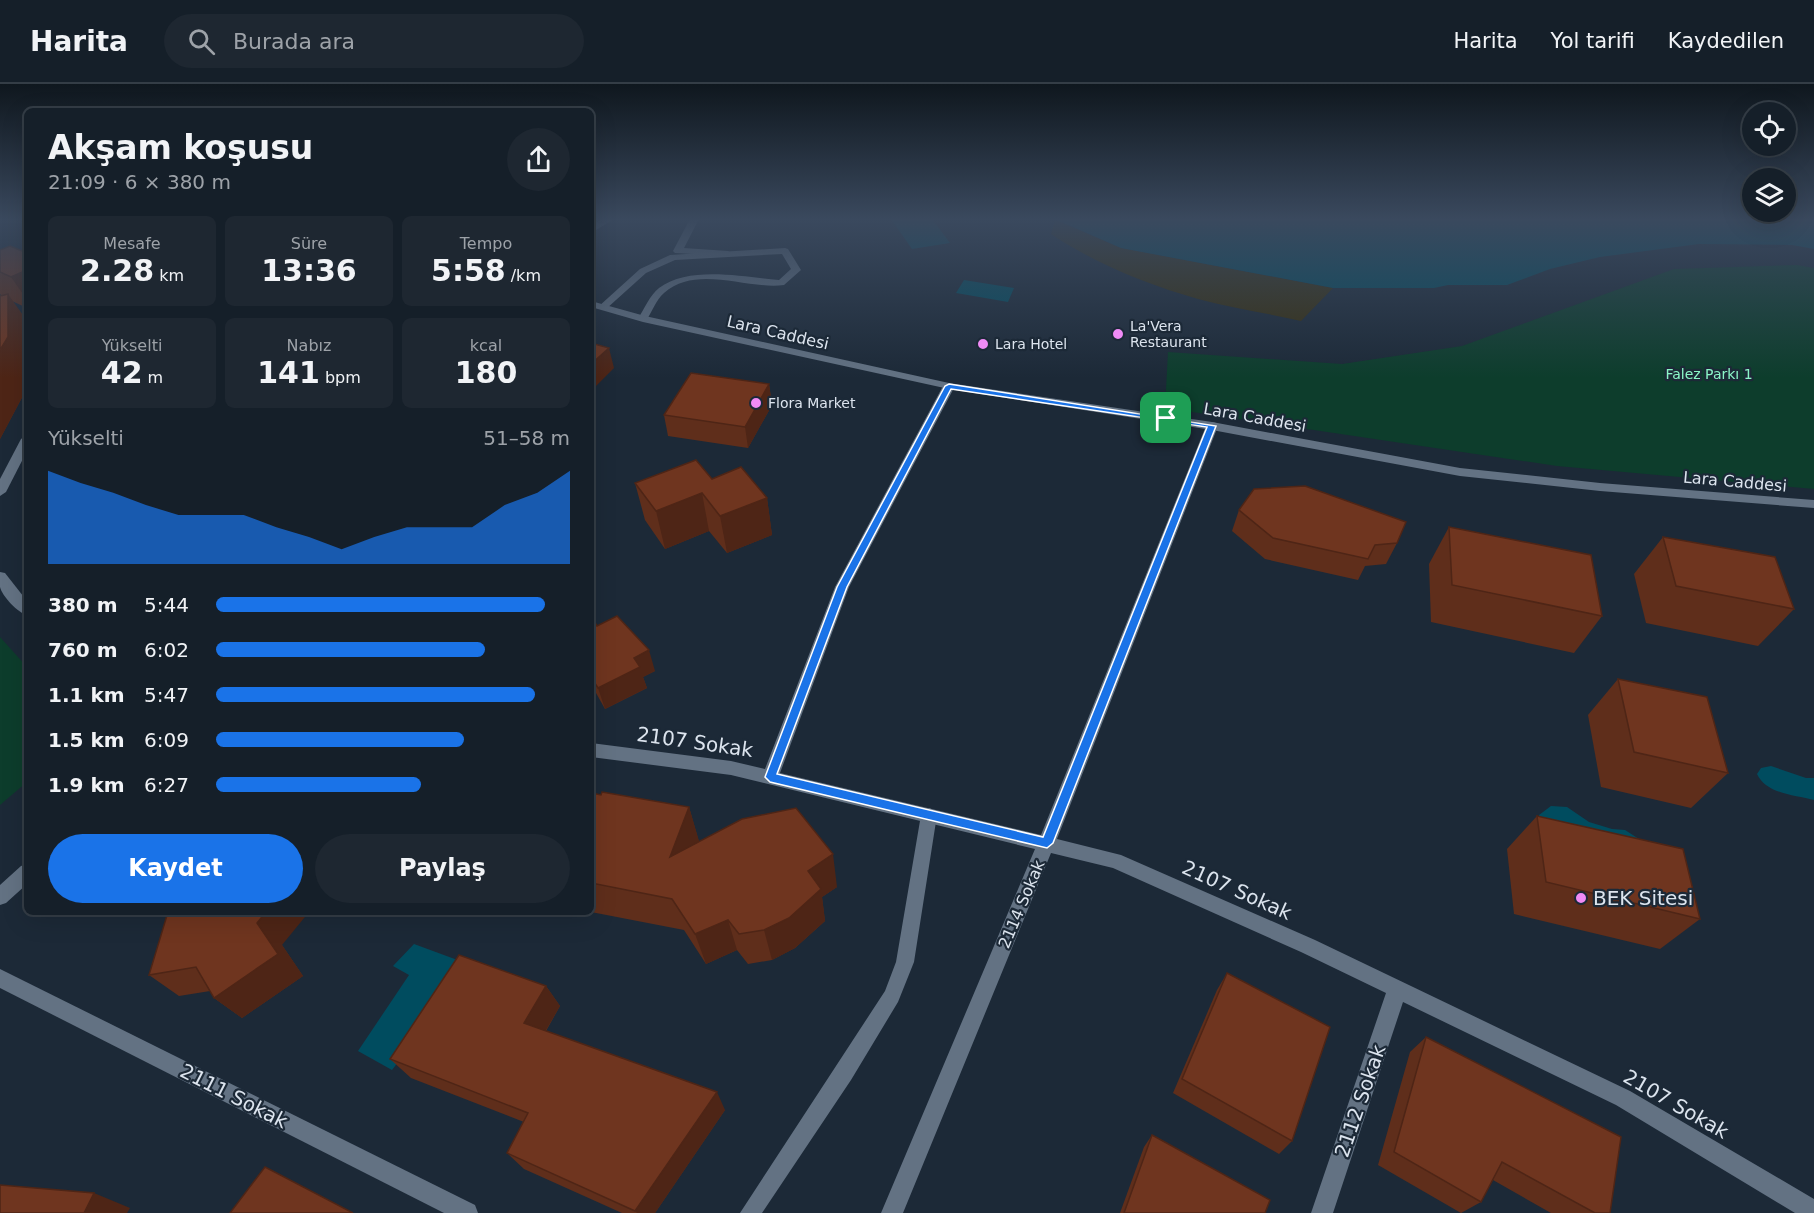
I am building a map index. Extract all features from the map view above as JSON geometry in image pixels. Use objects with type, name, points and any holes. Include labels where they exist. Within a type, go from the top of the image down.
[{"type":"street","name":"Lara Caddesi","points":[[597,306],[643,319],[949,386],[1212,426],[1460,472],[1600,487],[1814,504]]},
{"type":"street","points":[[770,777],[842,587],[949,386]]},
{"type":"street","name":"2114 Sokak","points":[[892,1213],[1047,843],[1212,426]]},
{"type":"street","points":[[0,492],[24,445]]},
{"type":"street","points":[[0,578],[24,607]]},
{"type":"street","name":"2107 Sokak","points":[[594,750],[731,768],[1115,861],[1308,946],[1623,1098],[1814,1212]]},
{"type":"street","points":[[0,897],[24,876]]},
{"type":"street","name":"2111 Sokak","points":[[0,978],[467,1213]]},
{"type":"street","name":"2112 Sokak","points":[[1322,1213],[1397,989]]},
{"type":"lane","points":[[597,306],[642,272]]},
{"type":"lane","points":[[643,319],[661,291],[678,280],[710,278],[781,283],[794,272]]},
{"type":"lane","points":[[750,1213],[844,1073],[892,996],[905,962],[929,815]]},
{"type":"green space","name":"Falez Parkı 1","points":[[1667,272],[1814,272],[1814,489],[1557,466],[1165,408],[1168,352],[1342,364],[1462,346]]},
{"type":"green space","points":[[0,637],[24,664],[24,785],[0,805]]},
{"type":"sand","points":[[1122,272],[1247,272],[1333,288],[1301,321],[1211,302]]},
{"type":"water","points":[[1247,272],[1543,272],[1507,285],[1448,285],[1434,288],[1333,288]]},
{"type":"water","points":[[964,280],[1014,288],[1008,302],[956,293]]},
{"type":"water","points":[[1771,766],[1806,778],[1814,778],[1814,800],[1782,793],[1767,786],[1757,774],[1761,768]]},
{"type":"water","points":[[1551,806],[1567,807],[1589,822],[1612,829],[1625,830],[1639,839],[1539,822],[1539,815]]},
{"type":"water","points":[[414,944],[471,965],[392,1070],[358,1051],[409,975],[393,966]]},
{"type":"building","points":[[0,272],[23,272],[11,277]]},
{"type":"building","points":[[8,294],[8,337],[0,350],[0,296]]},
{"type":"building","points":[[594,344],[609,348],[594,361]]},
{"type":"building","points":[[691,373],[769,384],[745,427],[664,415]]},
{"type":"building","points":[[696,460],[712,479],[741,467],[767,498],[720,516],[702,493],[656,511],[635,483]]},
{"type":"building","points":[[1305,486],[1406,522],[1397,543],[1375,545],[1368,559],[1273,538],[1239,510],[1254,489]]},
{"type":"building","points":[[1449,527],[1591,555],[1602,616],[1452,585]]},
{"type":"building","points":[[1663,537],[1775,557],[1794,609],[1676,586]]},
{"type":"building","points":[[617,616],[649,650],[634,658],[640,667],[598,688],[594,682],[594,621],[597,626]]},
{"type":"building","points":[[1618,679],[1707,697],[1728,773],[1634,752]]},
{"type":"building","points":[[602,792],[689,807],[670,857],[742,819],[796,808],[833,854],[808,871],[821,889],[789,918],[764,930],[739,934],[728,920],[695,934],[672,899],[594,884],[594,794],[601,795]]},
{"type":"building","points":[[1537,816],[1683,849],[1700,919],[1546,882]]},
{"type":"building","points":[[167,915],[264,915],[257,923],[278,954],[214,998],[196,967],[149,975]]},
{"type":"building","points":[[459,955],[546,986],[524,1023],[717,1092],[635,1211],[507,1153],[528,1113],[390,1059]]},
{"type":"building","points":[[1227,973],[1330,1027],[1292,1141],[1182,1079]]},
{"type":"building","points":[[1426,1037],[1621,1137],[1610,1213],[1595,1213],[1502,1162],[1481,1202],[1394,1152]]},
{"type":"building","points":[[1152,1135],[1270,1200],[1265,1213],[1124,1213]]},
{"type":"building","points":[[265,1167],[353,1213],[230,1213]]},
{"type":"building","points":[[0,1185],[94,1193],[84,1213],[0,1213]]},
{"type":"place","name":"La'Vera Restaurant","points":[[1118,334]]},
{"type":"place","name":"Lara Hotel","points":[[983,344]]},
{"type":"place","name":"Flora Market","points":[[756,403]]},
{"type":"place","name":"BEK Sitesi","points":[[1581,898]]},
{"type":"route","points":[[949,386],[1166,418],[1212,426],[1047,843],[770,777],[842,587],[949,386]]}]
